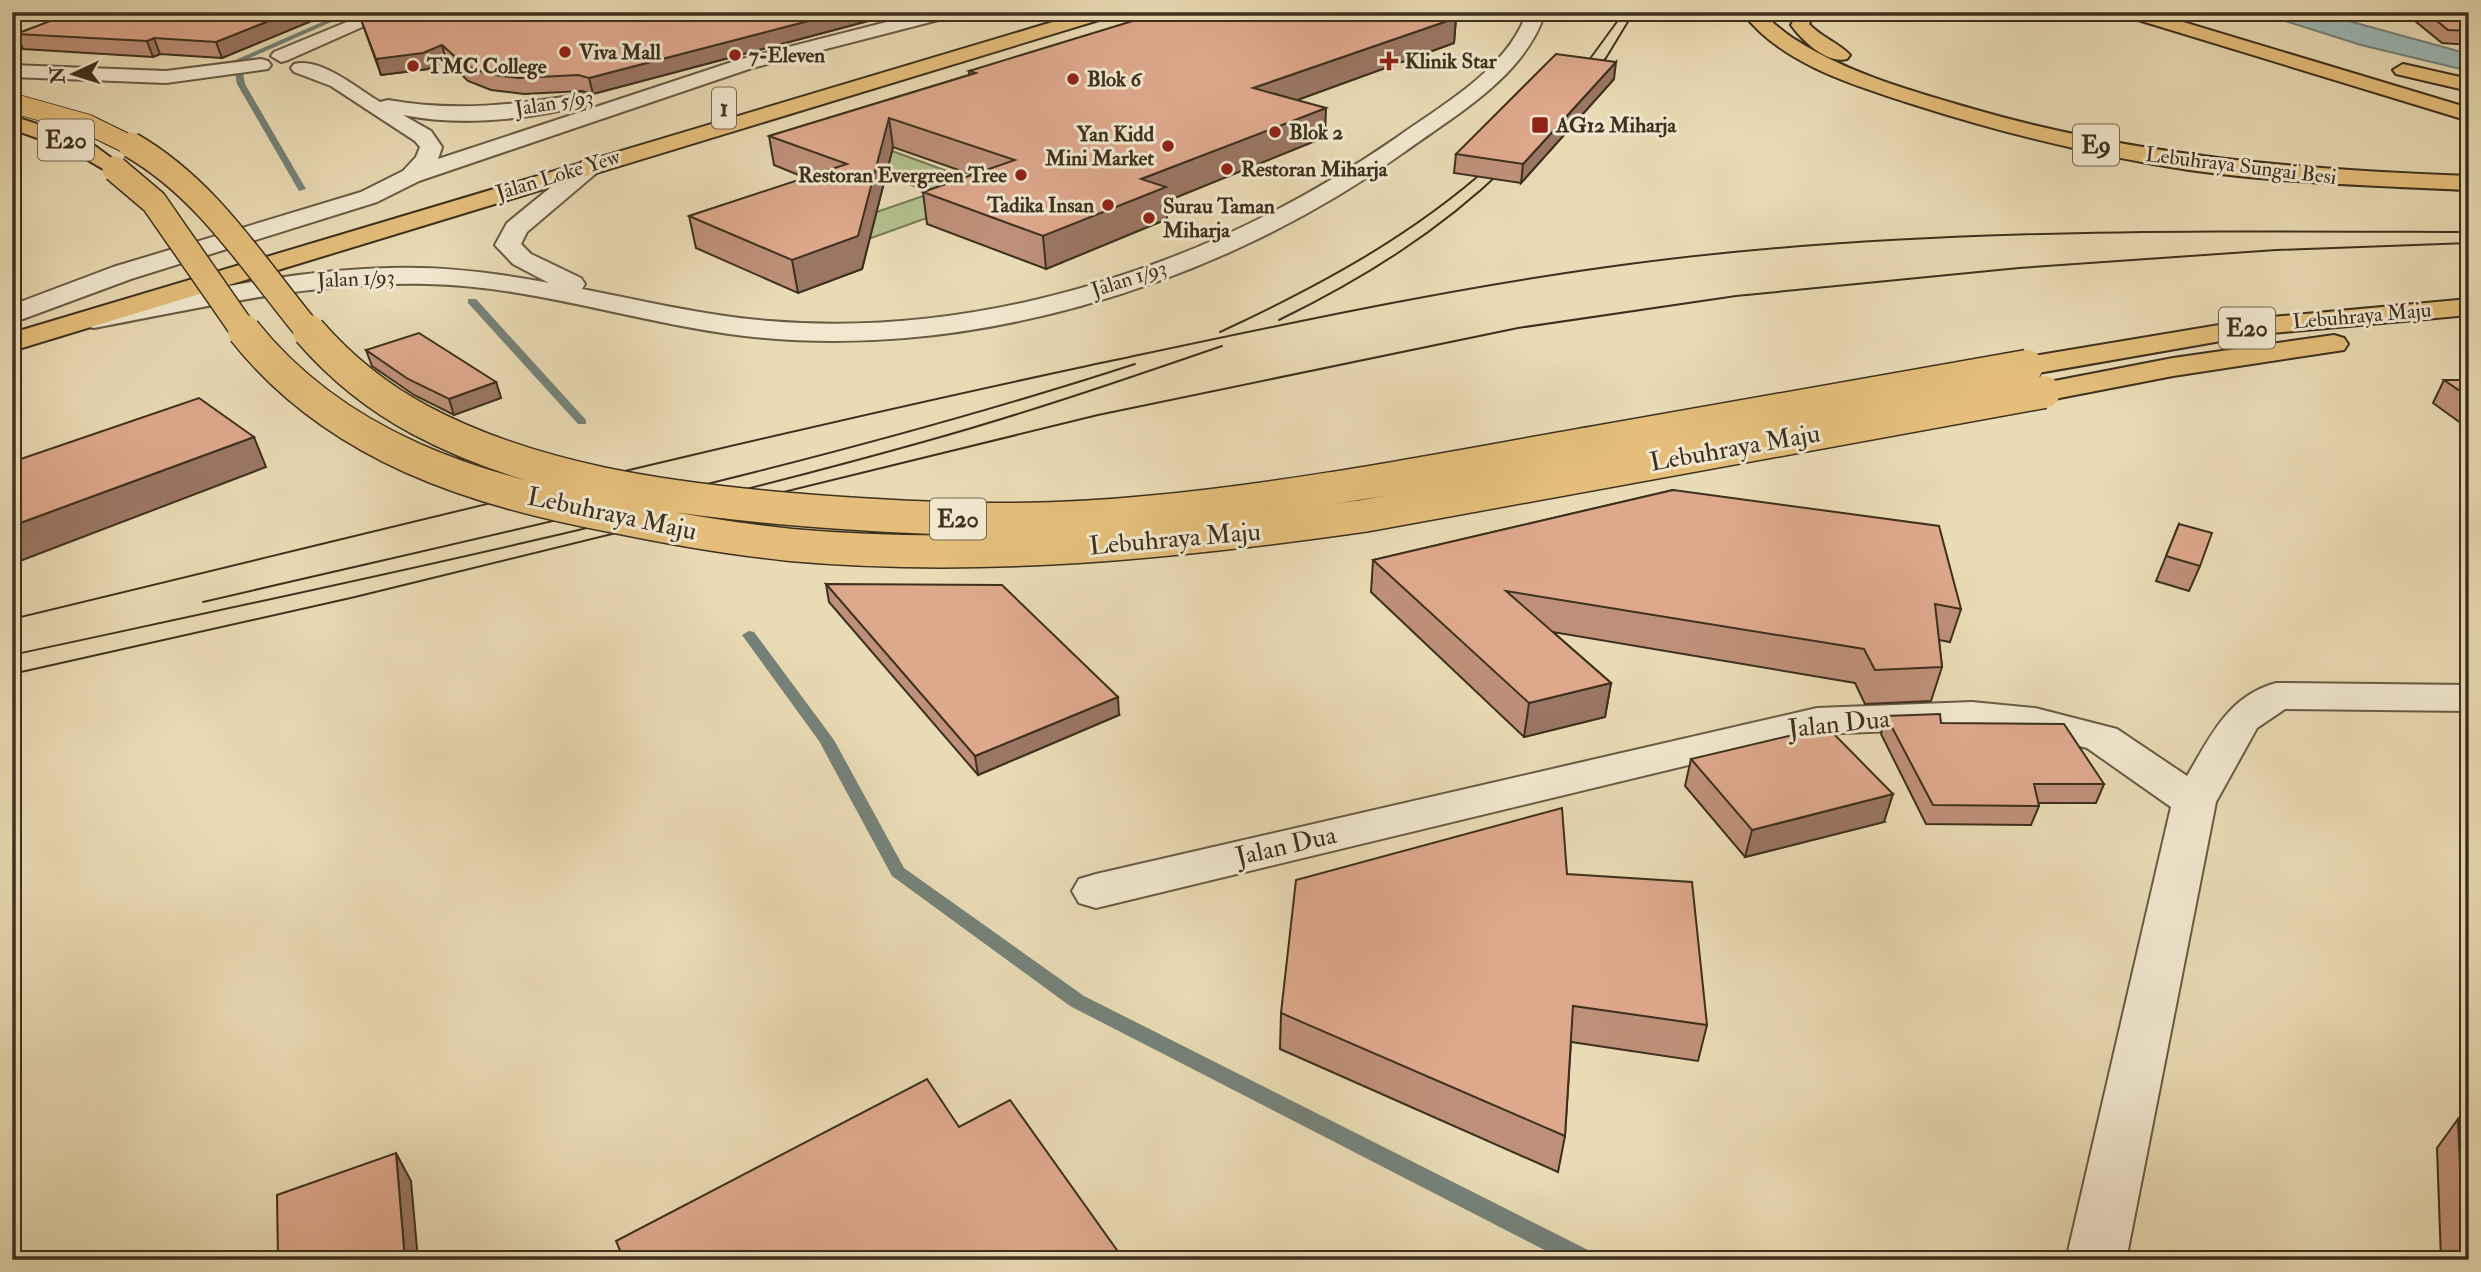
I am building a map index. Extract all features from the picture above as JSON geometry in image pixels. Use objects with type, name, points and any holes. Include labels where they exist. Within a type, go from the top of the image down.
[{"type":"highway","name":"Jalan Loke Yew","points":[[12,316],[426,186],[1025,17],[1055,12]]},
{"type":"highway","name":"Jalan Loke Yew","points":[[12,342],[1106,12]]},
{"type":"highway","name":"Lebuhraya Sungai Besi","points":[[1751,12],[1766,30],[1794,50],[1857,78],[1954,111],[2068,139],[2150,157],[2319,176],[2469,183]]},
{"type":"highway","points":[[1807,12],[1800,25],[1815,41],[1850,61],[2004,112],[2095,132],[2195,149],[2347,166],[2469,169]]},
{"type":"highway","points":[[2166,12],[2469,104]]},
{"type":"highway","points":[[2199,12],[2263,32]]},
{"type":"highway","points":[[2124,14],[2210,36],[2469,115]]},
{"type":"highway","points":[[2378,64],[2469,85]]},
{"type":"highway","name":"Lebuhraya Maju","points":[[12,103],[91,125],[159,160],[197,193],[328,353],[366,386],[422,421],[481,448],[574,477],[679,498],[854,516],[936,519],[1060,518],[1152,512],[1354,486],[2036,379],[2173,367],[2289,350],[2469,331]]},
{"type":"highway","name":"Lebuhraya Maju","points":[[12,122],[79,145],[147,194],[202,274],[276,370],[346,425],[403,456],[462,479],[562,508],[709,534],[793,545],[907,552],[1026,551],[1154,543],[1363,516],[2036,379],[2261,326],[2469,307]]},
{"type":"street","points":[[260,66],[387,12]]},
{"type":"street","points":[[845,39],[839,30],[912,12]]},
{"type":"street","points":[[426,186],[745,64],[948,12]]},
{"type":"street","name":"Jalan 1/93","points":[[75,323],[302,282],[374,275],[471,279],[639,311],[772,331],[863,333],[935,327],[1033,307],[1135,280],[1262,230],[1351,179],[1415,135],[1517,51],[1534,26],[1535,12]]},
{"type":"street","points":[[260,66],[301,68],[319,58],[327,42],[347,29]]},
{"type":"street","points":[[12,71],[179,81],[319,58]]},
{"type":"street","name":"Jalan 5/93","points":[[319,58],[336,72],[338,82]]},
{"type":"street","name":"Jalan 5/93","points":[[362,100],[435,114],[503,111],[599,97],[745,64]]},
{"type":"street","name":"Jalan 5/93","points":[[12,316],[122,273],[369,197],[426,186],[427,159],[431,148],[423,136],[362,100],[338,82],[301,68]]},
{"type":"street","points":[[12,84],[76,76]]},
{"type":"street","points":[[12,90],[76,76]]},
{"type":"street","name":"Jalan 1/93","points":[[592,165],[516,228],[508,245],[522,259],[577,286],[639,311]]},
{"type":"street","points":[[2096,1260],[2194,802],[2241,720],[2276,696],[2469,698]]},
{"type":"street","name":"Jalan Dua","points":[[1096,891],[1816,721],[1972,715],[2035,721],[2102,738],[2194,802]]},
{"type":"green space","points":[[892,151],[1087,222],[963,205],[821,256],[789,242],[932,193],[855,163]]},
{"type":"water","points":[[2257,12],[2316,12],[2469,54],[2469,71],[2361,45]]},
{"type":"building","points":[[74,12],[291,12],[216,42],[16,34]]},
{"type":"building","name":"Viva Mall","points":[[843,12],[589,78],[578,75],[519,78],[487,74],[463,64],[442,45],[423,53],[376,59],[359,14]]},
{"type":"building","points":[[1162,12],[1431,12],[1456,18],[1253,88],[1326,108],[1141,179],[1166,187],[1043,236],[923,192],[1015,160],[889,118],[858,236],[792,260],[689,216],[847,164],[769,136],[976,73],[969,71]]},
{"type":"building","points":[[2426,12],[2469,12],[2469,31],[2448,30]]},
{"type":"building","name":"AG12 Miharja","points":[[1556,54],[1616,62],[1523,164],[1456,154]]},
{"type":"building","points":[[419,333],[496,382],[449,399],[408,379],[366,350]]},
{"type":"building","points":[[2444,380],[2469,380],[2469,397]]},
{"type":"building","points":[[199,398],[254,437],[12,526],[12,462]]},
{"type":"building","points":[[1673,490],[1939,526],[1961,609],[1935,604],[1942,667],[1875,670],[1864,649],[1506,591],[1611,683],[1529,703],[1373,560]]},
{"type":"building","points":[[2179,524],[2212,533],[2200,566],[2166,556]]},
{"type":"building","points":[[826,584],[1002,585],[1118,697],[975,756]]},
{"type":"building","points":[[1940,714],[1941,723],[2064,724],[2104,784],[2034,784],[2039,806],[1933,805],[1886,716]]},
{"type":"building","points":[[1827,727],[1893,794],[1752,830],[1691,759]]},
{"type":"building","points":[[1562,808],[1567,874],[1692,882],[1707,1025],[1573,1006],[1565,1136],[1281,1013],[1296,880]]},
{"type":"building","points":[[927,1079],[959,1127],[1010,1100],[1124,1260],[624,1260],[616,1241]]},
{"type":"building","points":[[2458,1119],[2469,1123],[2469,1260],[2464,1260]]},
{"type":"building","points":[[396,1153],[405,1260],[278,1260],[277,1195]]},
{"type":"waterway","points":[[302,189],[241,84],[237,61],[351,12]]},
{"type":"waterway","points":[[472,301],[582,422]]},
{"type":"waterway","points":[[749,635],[826,740],[898,872],[1077,1001],[1586,1260]]},
{"type":"tram line","points":[[1578,75],[1624,12]]},
{"type":"tram line","points":[[1590,76],[1606,58],[1634,12]]},
{"type":"tram line","points":[[1220,332],[1329,278],[1363,258],[1430,214],[1493,163]]},
{"type":"tram line","points":[[1279,320],[1341,288],[1399,252],[1455,212],[1507,166]]},
{"type":"tram line","points":[[12,619],[952,395],[1357,310],[1561,274],[1733,252],[1943,237],[2153,232],[2469,232]]},
{"type":"tram line","points":[[12,674],[355,597],[1098,415],[1518,328],[1736,296],[2019,268],[2276,250],[2469,243]]},
{"type":"tram line","points":[[12,655],[355,581],[810,473],[998,420],[1222,346]]},
{"type":"tram line","points":[[203,602],[788,464],[1020,400],[1135,364]]},
{"type":"place","name":"Viva Mall","points":[[565,52]]},
{"type":"place","name":"7-Eleven","points":[[735,55]]},
{"type":"place","name":"Klinik Star","points":[[1389,61]]},
{"type":"place","name":"TMC College","points":[[413,66]]},
{"type":"place","name":"Blok 6","points":[[1073,79]]},
{"type":"place","name":"AG12 Miharja","points":[[1540,125]]},
{"type":"place","name":"Blok 2","points":[[1275,132]]},
{"type":"place","name":"Yan Kidd Mini Market","points":[[1168,146]]},
{"type":"place","name":"Restoran Miharja","points":[[1227,169]]},
{"type":"place","name":"Restoran Evergreen Tree","points":[[1021,175]]},
{"type":"place","name":"Tadika Insan","points":[[1108,205]]},
{"type":"place","name":"Surau Taman Miharja","points":[[1149,218]]}]
